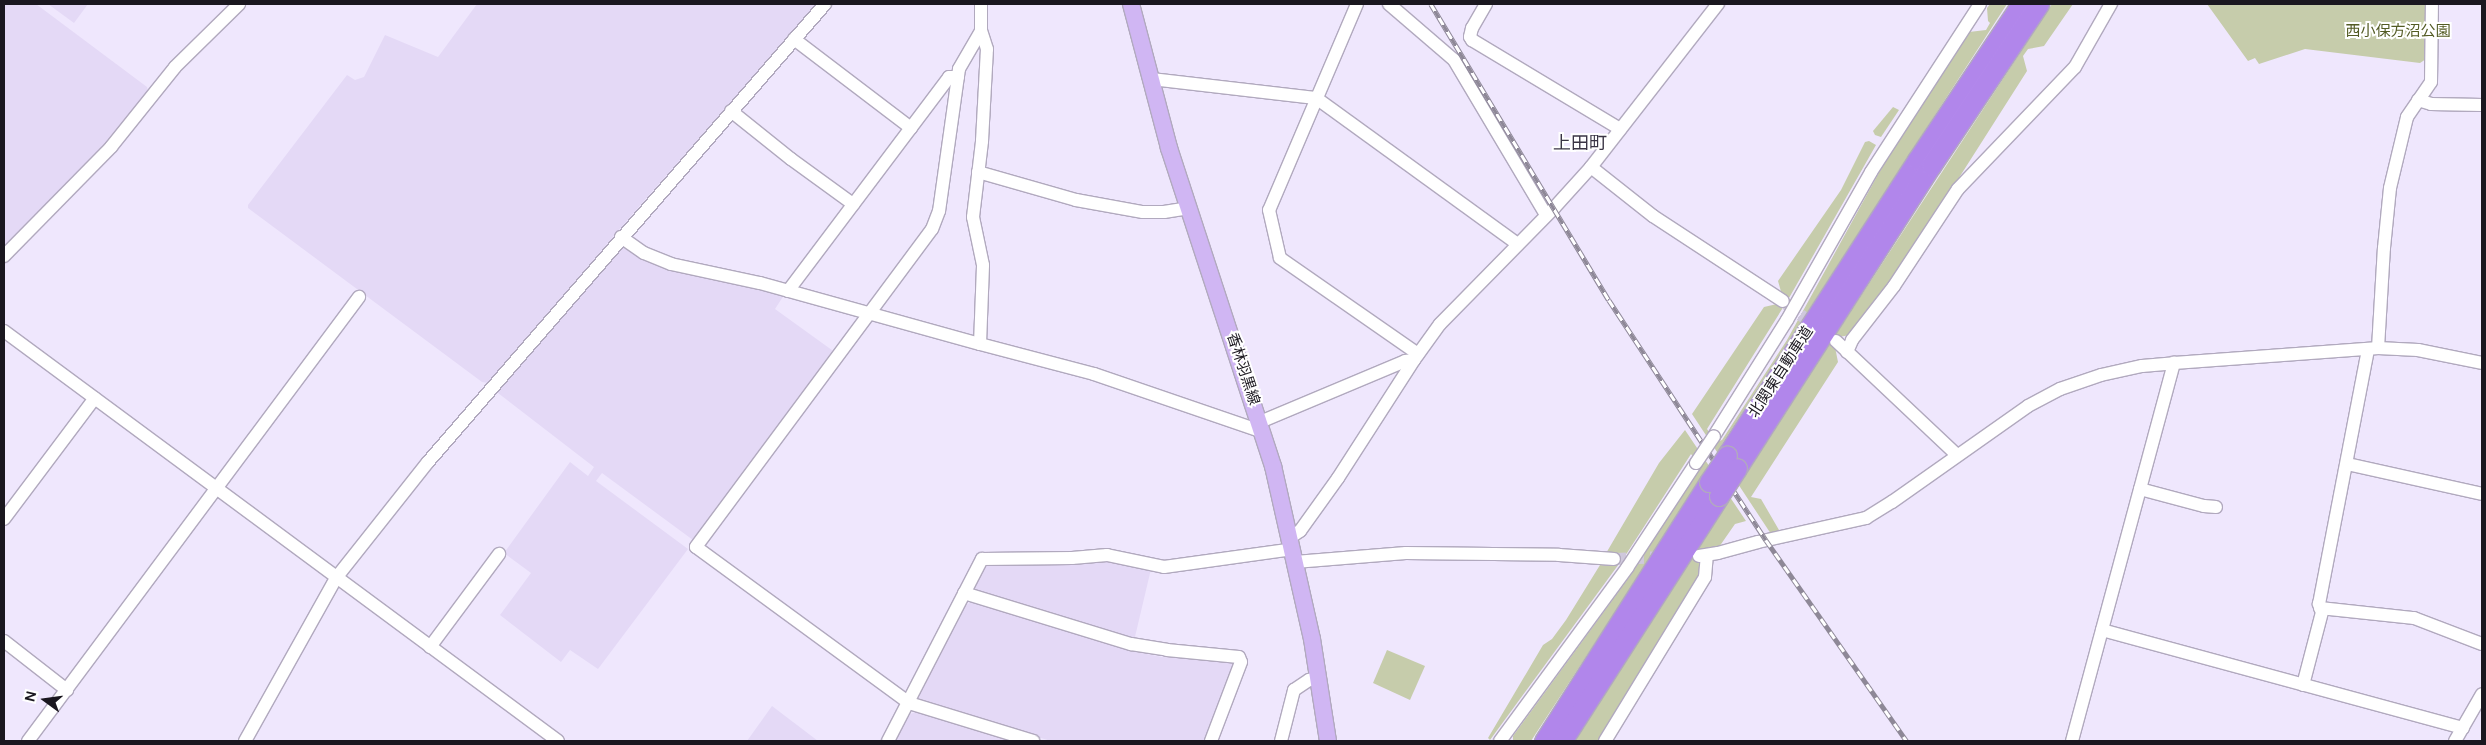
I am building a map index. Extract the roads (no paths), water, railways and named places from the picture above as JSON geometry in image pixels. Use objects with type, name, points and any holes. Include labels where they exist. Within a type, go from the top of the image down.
[{"type":"highway","name":"北関東自動車道","points":[[1732,462],[1927,144],[2021,4]]},
{"type":"highway","name":"北関東自動車道","points":[[1544,741],[2039,4]]},
{"type":"highway","name":"北関東自動車道","points":[[1562,741],[1714,489]]},
{"type":"main road","name":"香林羽黒線","points":[[1131,4],[1169,148],[1262,427],[1293,549],[1319,677],[1328,741]]},
{"type":"street","points":[[4,256],[112,147],[175,66],[239,4]]},
{"type":"street","points":[[245,741],[336,578],[428,462],[621,237],[825,4]]},
{"type":"street","points":[[980,344],[983,265],[973,217],[987,49],[980,31],[981,4]]},
{"type":"street","points":[[1357,4],[1270,210],[1280,258],[1416,357]]},
{"type":"street","points":[[1389,4],[1454,60],[1546,215]]},
{"type":"street","points":[[1486,4],[1472,28],[1470,37],[1472,40],[1620,130]]},
{"type":"street","points":[[1293,549],[1300,531],[1338,478],[1416,357],[1452,310],[1591,167],[1718,4]]},
{"type":"street","points":[[1500,741],[1627,568],[1714,436],[1777,336],[1876,165],[1980,4]]},
{"type":"street","points":[[1847,352],[1852,340],[1888,294],[1953,196],[2075,67],[2111,4]]},
{"type":"street","points":[[2303,685],[2322,612],[2319,604],[2347,464],[2373,349],[2390,188],[2406,121],[2431,82],[2432,4]]},
{"type":"street","points":[[980,31],[959,69],[935,223],[924,242],[696,547],[908,703],[1032,741]]},
{"type":"street","points":[[794,39],[911,128]]},
{"type":"street","points":[[788,290],[949,78],[958,77]]},
{"type":"street","points":[[1151,79],[1316,98],[1518,244]]},
{"type":"street","points":[[2418,100],[2431,104],[2482,105]]},
{"type":"street","points":[[731,111],[791,159],[853,204]]},
{"type":"street","points":[[1591,167],[1653,216],[1783,301]]},
{"type":"street","points":[[978,172],[1076,200],[1143,212],[1164,212],[1188,208]]},
{"type":"street","points":[[621,237],[644,253],[671,264],[788,290],[1094,374],[1262,427],[1416,357]]},
{"type":"street","points":[[28,741],[68,690],[359,297]]},
{"type":"street","points":[[4,331],[430,647],[552,740]]},
{"type":"street","points":[[1836,341],[1957,455]]},
{"type":"street","points":[[1604,741],[1705,578],[1703,555],[1866,518],[1892,502],[2028,406],[2060,389],[2115,372],[2174,363],[2373,349],[2418,350],[2482,363]]},
{"type":"street","points":[[2072,741],[2174,363]]},
{"type":"street","points":[[5,513],[96,398]]},
{"type":"street","points":[[2347,464],[2482,494]]},
{"type":"street","points":[[2140,489],[2204,506],[2216,507]]},
{"type":"street","points":[[888,741],[979,562],[986,558],[1072,558],[1107,555],[1164,567],[1293,549],[1559,555],[1614,560]]},
{"type":"street","points":[[430,647],[499,554]]},
{"type":"street","points":[[964,593],[1132,644],[1167,650],[1239,657],[1240,667],[1211,741]]},
{"type":"street","points":[[2320,608],[2414,618],[2482,644]]},
{"type":"street","points":[[2102,630],[2463,728]]},
{"type":"street","points":[[4,641],[68,690]]},
{"type":"street","points":[[1281,741],[1294,690],[1309,680],[1319,677]]},
{"type":"street","points":[[2455,741],[2482,694]]},
{"type":"tunnel","points":[[1786,304],[1818,328]]},
{"type":"tunnel","points":[[1614,559],[1666,557]]},
{"type":"railway","points":[[1431,4],[1609,300],[1766,540],[1907,741]]},
{"type":"district","name":"上田町","points":[[1580,143]]},
{"type":"park label","name":"西小保方沼公園","points":[[2398,32]]}]
